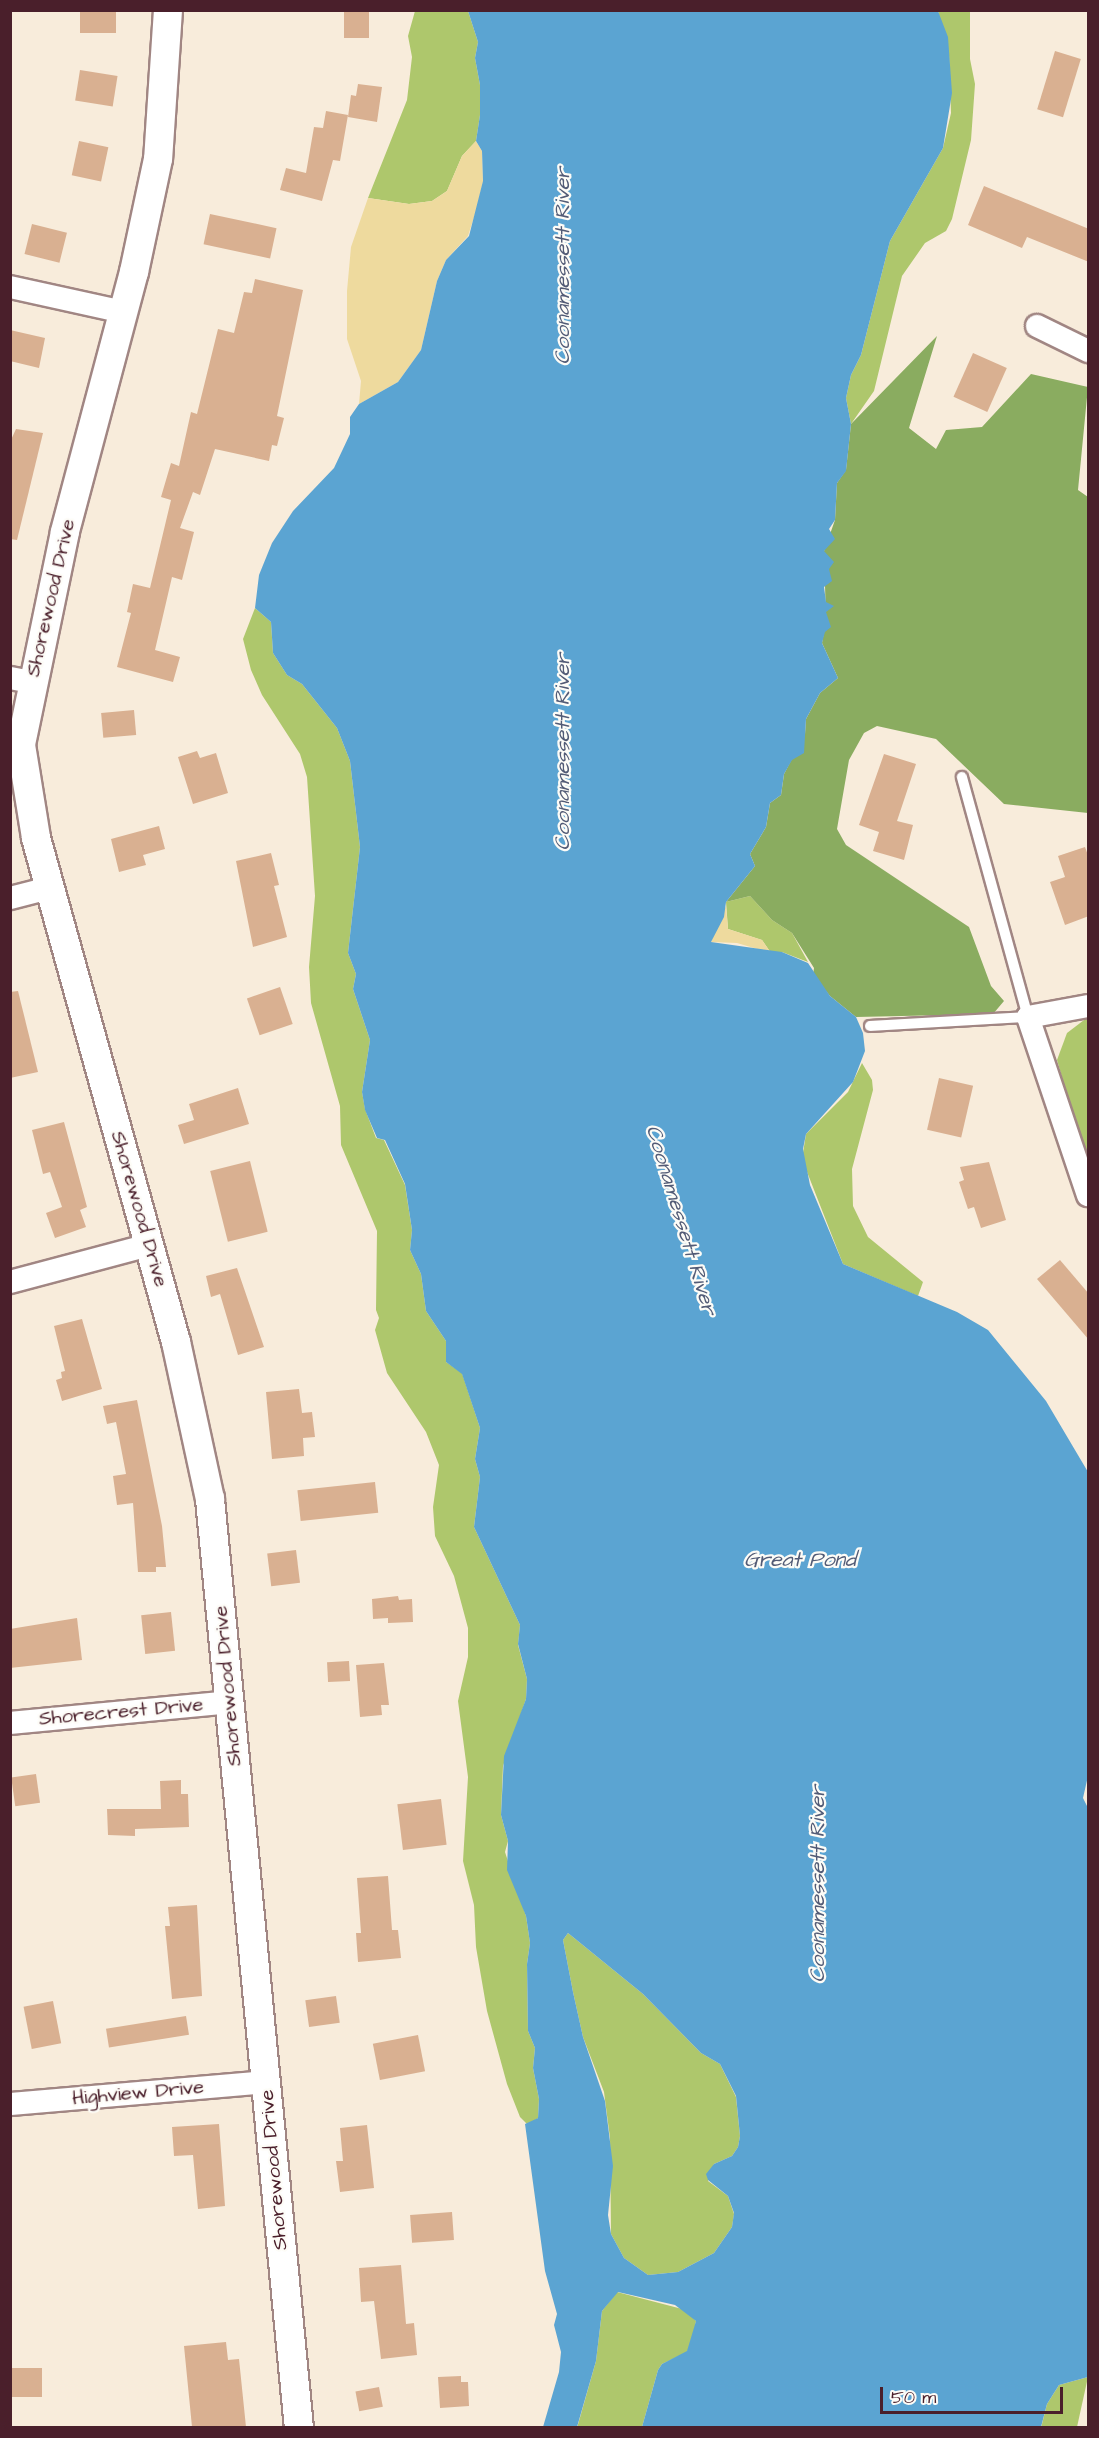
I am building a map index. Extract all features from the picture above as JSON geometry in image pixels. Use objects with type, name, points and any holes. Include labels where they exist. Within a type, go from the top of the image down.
[{"type":"street","name":"Shorewood Drive","points":[[168,10],[158,159],[124,312],[65,532],[21,680],[21,745],[24,784],[49,888],[194,1413],[210,1499],[299,2427]]},
{"type":"street","points":[[10,287],[124,312]]},
{"type":"street","points":[[1037,326],[1089,351]]},
{"type":"street","points":[[10,898],[49,888]]},
{"type":"street","points":[[1089,1006],[1028,1017],[1089,1195]]},
{"type":"street","points":[[10,1282],[149,1245]]},
{"type":"street","name":"Shorecrest Drive","points":[[10,1723],[231,1702]]},
{"type":"street","name":"Highview Drive","points":[[10,2104],[265,2082]]},
{"type":"lane","points":[[870,1026],[1028,1017],[962,777]]},
{"type":"green space","points":[[415,11],[468,11],[478,42],[475,58],[480,85],[480,115],[476,141],[462,156],[447,191],[432,201],[409,204],[368,198],[407,100],[412,57],[408,36]]},
{"type":"green space","points":[[938,11],[970,11],[970,59],[975,84],[971,140],[952,219],[946,231],[925,243],[902,276],[874,391],[851,424],[846,398],[851,375],[861,355],[890,241],[943,148],[951,113],[949,55]]},
{"type":"green space","points":[[937,336],[909,428],[936,449],[946,430],[982,427],[1031,374],[1088,387],[1078,490],[1088,497],[1088,813],[1004,804],[936,739],[877,726],[864,733],[849,760],[837,829],[846,845],[969,927],[991,986],[1004,1001],[993,1014],[856,1017],[830,996],[813,975],[814,968],[792,933],[772,920],[750,896],[726,902],[755,866],[750,854],[766,827],[770,803],[781,795],[784,774],[805,734],[806,719],[820,693],[838,678],[822,643],[826,620],[824,551],[835,520],[837,483],[846,470],[851,424]]},
{"type":"green space","points":[[255,608],[271,622],[273,653],[287,675],[302,684],[337,728],[350,761],[360,847],[348,953],[356,974],[353,989],[370,1040],[362,1092],[365,1109],[376,1138],[384,1140],[405,1185],[412,1230],[410,1250],[421,1274],[426,1311],[446,1341],[446,1362],[462,1373],[480,1428],[475,1459],[480,1477],[474,1527],[520,1625],[518,1645],[527,1679],[526,1699],[503,1766],[501,1815],[508,1841],[505,1852],[526,1916],[530,1943],[527,1964],[528,2031],[535,2048],[533,2068],[539,2099],[538,2118],[528,2125],[520,2117],[507,2084],[487,2011],[476,1947],[474,1905],[463,1861],[468,1777],[458,1701],[468,1657],[468,1628],[454,1576],[435,1536],[433,1507],[439,1465],[426,1432],[387,1373],[375,1330],[379,1318],[376,1310],[377,1231],[341,1145],[340,1106],[311,1003],[309,967],[315,896],[307,777],[300,754],[262,695],[251,670],[243,639]]},
{"type":"green space","points":[[750,896],[772,920],[792,933],[808,962],[782,952],[771,953],[762,940],[728,929],[726,902]]},
{"type":"green space","points":[[1088,1017],[1088,1167],[1057,1060],[1067,1033]]},
{"type":"green space","points":[[862,1063],[872,1080],[873,1090],[852,1169],[853,1206],[868,1237],[923,1282],[918,1296],[843,1264],[802,1159],[806,1134],[848,1092]]},
{"type":"green space","points":[[568,1933],[643,1994],[701,2053],[720,2064],[736,2097],[740,2136],[738,2147],[732,2156],[714,2164],[708,2181],[728,2196],[734,2214],[732,2227],[714,2253],[678,2272],[648,2275],[624,2258],[611,2234],[610,2138],[604,2092],[583,2037],[563,1940]]},
{"type":"green space","points":[[617,2292],[686,2310],[696,2321],[692,2342],[687,2352],[662,2364],[658,2370],[642,2427],[577,2428],[596,2361],[602,2311]]},
{"type":"green space","points":[[1088,2377],[1077,2427],[1041,2428],[1047,2404],[1059,2385]]},
{"type":"sand","points":[[476,141],[482,151],[483,182],[476,211],[468,236],[446,260],[437,281],[421,350],[398,382],[359,404],[361,381],[347,339],[347,291],[351,247],[368,198],[409,204],[432,201],[447,191],[462,156]]},
{"type":"sand","points":[[726,906],[728,929],[762,940],[771,953],[737,943],[711,942]]},
{"type":"water","name":"Great Pond","points":[[468,11],[938,11],[948,37],[952,93],[943,148],[890,241],[861,355],[851,375],[846,398],[851,424],[846,471],[837,483],[835,520],[829,529],[835,539],[824,551],[834,562],[829,569],[832,581],[824,587],[826,602],[834,606],[826,612],[831,627],[825,632],[822,643],[838,678],[820,693],[806,719],[804,753],[792,760],[784,774],[781,795],[770,803],[766,827],[750,854],[755,866],[726,902],[724,917],[711,942],[782,952],[808,963],[830,996],[856,1017],[863,1033],[865,1051],[853,1082],[806,1134],[803,1149],[810,1185],[843,1264],[957,1312],[988,1330],[1046,1401],[1088,1472],[1088,1776],[1083,1798],[1088,1808],[1088,2377],[1059,2385],[1047,2404],[1041,2427],[642,2427],[658,2370],[662,2364],[687,2351],[696,2321],[675,2305],[618,2292],[602,2311],[596,2361],[577,2427],[543,2427],[559,2372],[561,2352],[554,2325],[557,2314],[545,2271],[525,2124],[538,2118],[539,2099],[533,2068],[535,2048],[528,2031],[527,1964],[530,1943],[526,1916],[507,1870],[508,1841],[501,1815],[504,1756],[526,1699],[527,1679],[518,1644],[520,1625],[474,1527],[480,1477],[475,1459],[480,1428],[462,1374],[446,1362],[446,1341],[426,1311],[421,1274],[410,1250],[412,1230],[405,1184],[385,1140],[377,1138],[365,1110],[362,1092],[370,1040],[353,989],[356,974],[348,953],[360,847],[350,761],[337,728],[302,684],[287,675],[273,653],[271,622],[255,608],[259,575],[272,543],[293,511],[334,468],[350,434],[350,417],[359,404],[398,382],[421,350],[437,281],[446,260],[469,236],[483,181],[482,151],[476,141],[480,115],[480,85],[475,58],[478,42]],"holes":[[[568,1933],[643,1994],[701,2053],[720,2064],[736,2096],[740,2136],[738,2147],[732,2156],[714,2164],[706,2174],[708,2180],[728,2196],[734,2213],[732,2227],[714,2253],[678,2272],[648,2275],[624,2258],[611,2234],[608,2215],[613,2166],[605,2101],[583,2037],[573,1992],[563,1940]]]},
{"type":"building","points":[[80,10],[116,10],[116,33],[80,33]]},
{"type":"building","points":[[344,10],[369,10],[369,38],[344,38]]},
{"type":"building","points":[[1055,51],[1081,59],[1063,117],[1037,109]]},
{"type":"building","points":[[80,70],[118,76],[113,107],[75,101]]},
{"type":"building","points":[[358,84],[382,87],[377,122],[348,117],[351,95],[356,96]]},
{"type":"building","points":[[326,111],[348,115],[340,161],[333,160],[322,201],[280,190],[286,168],[306,173],[314,127],[323,128]]},
{"type":"building","points":[[79,141],[108,147],[101,181],[72,175]]},
{"type":"building","points":[[984,186],[1089,229],[1089,262],[1027,237],[1022,248],[968,225]]},
{"type":"building","points":[[210,214],[277,228],[270,258],[204,244]]},
{"type":"building","points":[[32,224],[67,233],[59,263],[25,254]]},
{"type":"building","points":[[255,279],[303,290],[277,416],[284,418],[277,446],[272,445],[269,461],[215,449],[200,495],[193,492],[180,528],[194,532],[182,580],[172,577],[155,650],[180,657],[173,682],[117,667],[131,613],[127,612],[133,584],[150,588],[171,500],[161,497],[171,463],[179,466],[191,412],[197,414],[218,329],[234,333],[244,292],[252,293]]},
{"type":"building","points":[[10,330],[45,338],[39,368],[10,361]]},
{"type":"building","points":[[973,353],[1007,368],[987,412],[953,397]]},
{"type":"building","points":[[16,429],[43,433],[17,540],[10,539],[10,442]]},
{"type":"building","points":[[134,710],[136,735],[103,738],[101,713]]},
{"type":"building","points":[[197,751],[200,758],[216,753],[228,793],[193,804],[178,757]]},
{"type":"building","points":[[884,754],[916,764],[897,821],[913,825],[904,860],[873,851],[879,832],[859,825]]},
{"type":"building","points":[[159,826],[165,849],[143,855],[146,865],[119,872],[111,839]]},
{"type":"building","points":[[1085,847],[1089,858],[1089,916],[1065,925],[1050,882],[1065,877],[1058,856]]},
{"type":"building","points":[[271,853],[279,885],[274,886],[287,937],[253,947],[236,861]]},
{"type":"building","points":[[280,987],[293,1024],[260,1035],[247,998]]},
{"type":"building","points":[[18,991],[38,1072],[10,1078],[10,992]]},
{"type":"building","points":[[939,1078],[973,1086],[961,1138],[927,1130]]},
{"type":"building","points":[[238,1088],[249,1124],[184,1144],[178,1125],[194,1120],[189,1104]]},
{"type":"building","points":[[64,1122],[87,1207],[80,1210],[86,1227],[55,1238],[46,1213],[62,1207],[50,1172],[43,1174],[32,1130]]},
{"type":"building","points":[[250,1161],[268,1232],[228,1242],[210,1171]]},
{"type":"building","points":[[989,1162],[1006,1220],[981,1228],[974,1207],[968,1209],[959,1182],[964,1180],[960,1167]]},
{"type":"building","points":[[1060,1260],[1089,1294],[1089,1340],[1037,1279]]},
{"type":"building","points":[[237,1268],[264,1347],[238,1355],[220,1294],[211,1297],[206,1276]]},
{"type":"building","points":[[82,1319],[102,1389],[62,1401],[56,1380],[62,1378],[61,1372],[65,1371],[54,1326]]},
{"type":"building","points":[[299,1389],[302,1413],[312,1412],[315,1437],[303,1438],[304,1456],[272,1459],[266,1392]]},
{"type":"building","points":[[137,1400],[162,1526],[166,1567],[156,1567],[156,1572],[138,1572],[133,1503],[117,1505],[113,1476],[126,1474],[116,1422],[107,1424],[103,1406]]},
{"type":"building","points":[[375,1482],[378,1513],[301,1521],[297,1490]]},
{"type":"building","points":[[296,1550],[300,1583],[271,1586],[267,1554]]},
{"type":"building","points":[[398,1596],[399,1600],[412,1599],[413,1622],[388,1623],[388,1618],[373,1619],[372,1599]]},
{"type":"building","points":[[171,1612],[175,1651],[145,1654],[141,1615]]},
{"type":"building","points":[[77,1618],[82,1660],[10,1668],[10,1629]]},
{"type":"building","points":[[349,1661],[350,1681],[328,1682],[327,1662]]},
{"type":"building","points":[[384,1663],[389,1705],[381,1705],[382,1715],[360,1717],[356,1665]]},
{"type":"building","points":[[36,1774],[40,1803],[15,1806],[11,1777]]},
{"type":"building","points":[[181,1780],[181,1794],[188,1794],[189,1827],[135,1829],[135,1836],[108,1835],[107,1809],[161,1809],[160,1781]]},
{"type":"building","points":[[441,1799],[447,1845],[403,1850],[397,1804]]},
{"type":"building","points":[[388,1876],[392,1930],[398,1930],[401,1958],[358,1962],[356,1933],[361,1933],[357,1878]]},
{"type":"building","points":[[197,1905],[202,1996],[172,1999],[165,1926],[170,1926],[168,1907]]},
{"type":"building","points":[[336,1996],[340,2023],[309,2027],[305,2000]]},
{"type":"building","points":[[53,2001],[61,2043],[32,2049],[24,2007]]},
{"type":"building","points":[[186,2016],[189,2035],[109,2047],[106,2029]]},
{"type":"building","points":[[418,2035],[425,2071],[380,2080],[373,2044]]},
{"type":"building","points":[[219,2124],[225,2206],[198,2209],[193,2155],[174,2156],[172,2127]]},
{"type":"building","points":[[367,2125],[374,2188],[340,2192],[336,2161],[343,2161],[340,2128]]},
{"type":"building","points":[[452,2212],[454,2240],[412,2243],[410,2215]]},
{"type":"building","points":[[401,2265],[406,2324],[414,2323],[417,2355],[381,2359],[374,2301],[361,2302],[359,2268]]},
{"type":"building","points":[[226,2342],[228,2360],[239,2359],[246,2427],[192,2427],[184,2346]]},
{"type":"building","points":[[11,2368],[42,2368],[42,2397],[11,2397]]},
{"type":"building","points":[[461,2376],[461,2382],[468,2382],[469,2406],[440,2408],[438,2377]]},
{"type":"building","points":[[379,2387],[383,2407],[359,2411],[355,2392]]},
{"type":"water label","name":"Coonamessett River","points":[[563,266]]},
{"type":"water label","name":"Coonamessett River","points":[[563,752]]},
{"type":"water label","name":"Coonamessett River","points":[[681,1220]]},
{"type":"water label","name":"Coonamessett River","points":[[818,1884]]}]
